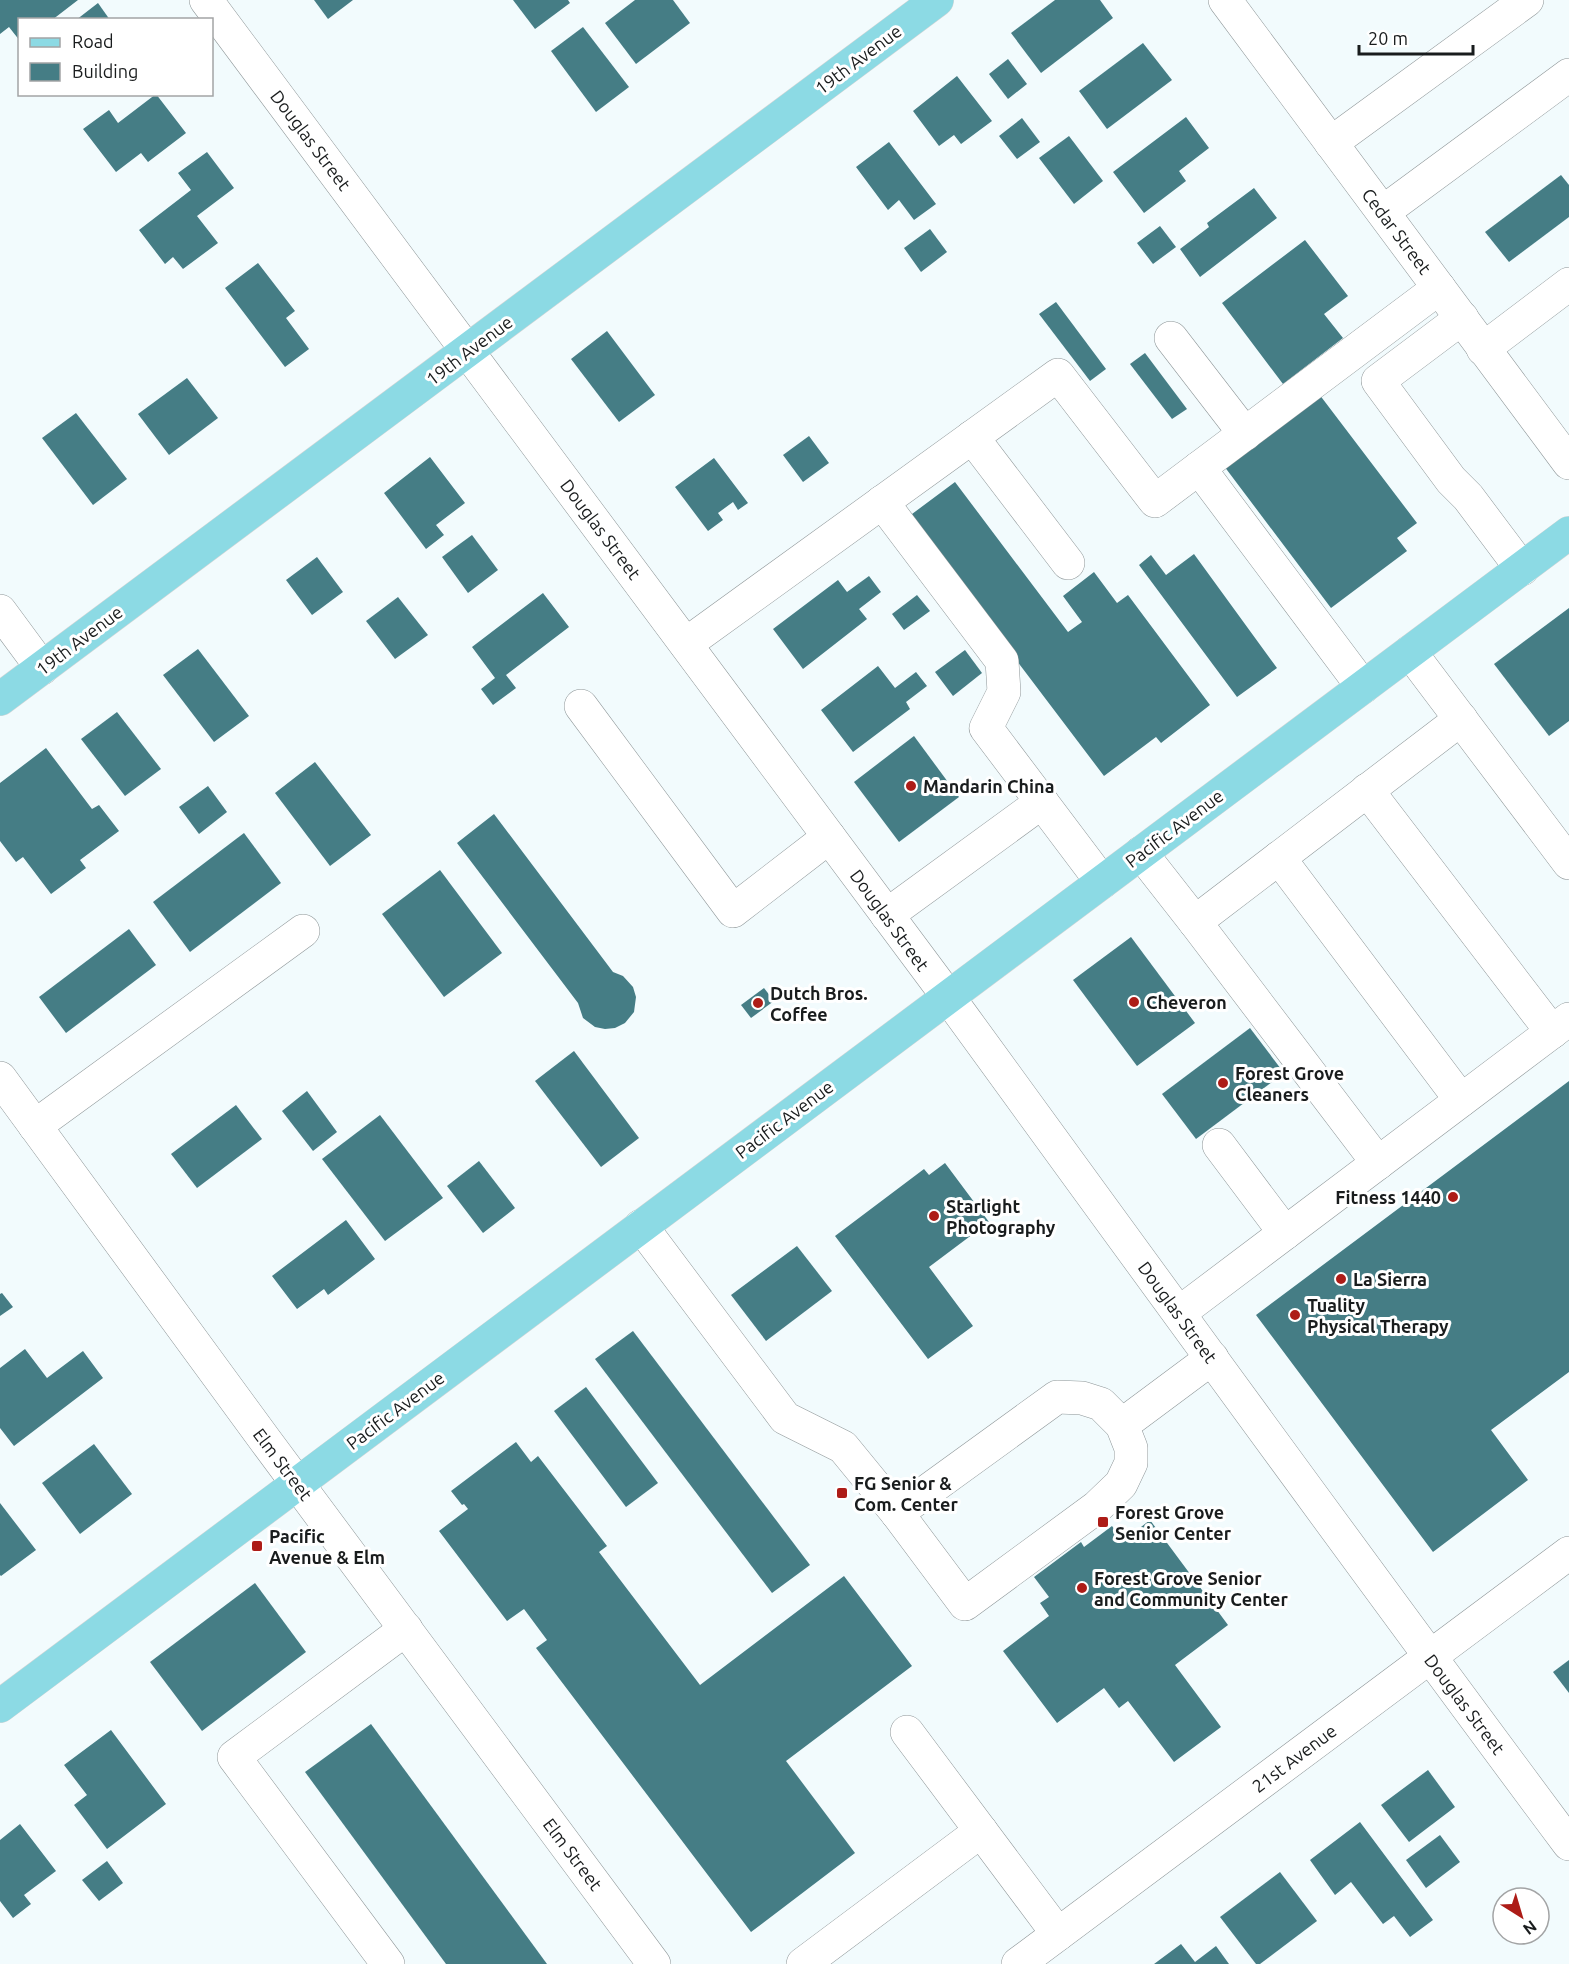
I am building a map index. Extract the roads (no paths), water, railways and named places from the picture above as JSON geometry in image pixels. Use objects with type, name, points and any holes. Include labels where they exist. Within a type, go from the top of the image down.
[{"type":"main road","name":"19th Avenue","points":[[0,699],[937,0]]},
{"type":"main road","name":"Pacific Avenue","points":[[0,1706],[1569,533]]},
{"type":"street","name":"Douglas Street","points":[[206,0],[469,350],[948,997],[1429,1657],[1569,1844]]},
{"type":"street","name":"Cedar Street","points":[[1225,0],[1569,463]]},
{"type":"street","points":[[1331,142],[1527,0]]},
{"type":"street","points":[[1383,212],[1569,75]]},
{"type":"street","points":[[1484,349],[1569,284]]},
{"type":"street","points":[[686,644],[1058,375],[1155,501],[1439,288]]},
{"type":"street","points":[[1462,318],[1378,381],[1522,569]]},
{"type":"street","points":[[1171,338],[1245,434]]},
{"type":"street","points":[[972,437],[1068,563]]},
{"type":"street","points":[[1198,468],[1363,687]]},
{"type":"street","points":[[882,502],[1002,661],[1004,692],[986,728],[1102,882]]},
{"type":"street","points":[[0,610],[42,668]]},
{"type":"street","points":[[1410,652],[1569,863]]},
{"type":"street","points":[[581,706],[733,911],[829,837]]},
{"type":"street","points":[[1195,922],[1461,719]]},
{"type":"street","points":[[1179,1313],[1560,1025],[1367,790]]},
{"type":"street","points":[[887,915],[1042,802]]},
{"type":"street","points":[[1141,852],[1378,1163]]},
{"type":"street","points":[[1279,858],[1461,1100]]},
{"type":"street","points":[[35,1126],[303,931]]},
{"type":"street","name":"Elm Street","points":[[0,1078],[651,1963]]},
{"type":"street","points":[[1219,1145],[1285,1233]]},
{"type":"street","points":[[641,1226],[785,1418],[843,1447],[897,1513],[965,1604],[1097,1507],[1121,1484],[1131,1463],[1131,1448],[1122,1425],[1101,1404],[1082,1398],[1057,1397],[897,1513]]},
{"type":"street","points":[[1122,1425],[1212,1358]]},
{"type":"street","name":"21st Avenue","points":[[1018,1964],[1569,1553]]},
{"type":"street","points":[[384,1963],[234,1756],[406,1629]]},
{"type":"street","points":[[908,1732],[1058,1934]]},
{"type":"street","points":[[803,1964],[981,1831]]},
{"type":"place","name":"Mandarin China","points":[[911,786]]},
{"type":"place","name":"Cheveron","points":[[1134,1002]]},
{"type":"place","name":"Dutch Bros. Coffee","points":[[758,1003]]},
{"type":"place","name":"Forest Grove Cleaners","points":[[1223,1083]]},
{"type":"place","name":"Fitness 1440","points":[[1453,1197]]},
{"type":"place","name":"Starlight Photography","points":[[934,1216]]},
{"type":"place","name":"La Sierra","points":[[1341,1279]]},
{"type":"place","name":"Tuality Physical Therapy","points":[[1295,1315]]},
{"type":"place","name":"FG Senior & Com. Center","points":[[842,1493]]},
{"type":"place","name":"Forest Grove Senior Center","points":[[1103,1522]]},
{"type":"place","name":"Pacific Avenue & Elm","points":[[257,1546]]},
{"type":"place","name":"Forest Grove Senior and Community Center","points":[[1082,1588]]}]
